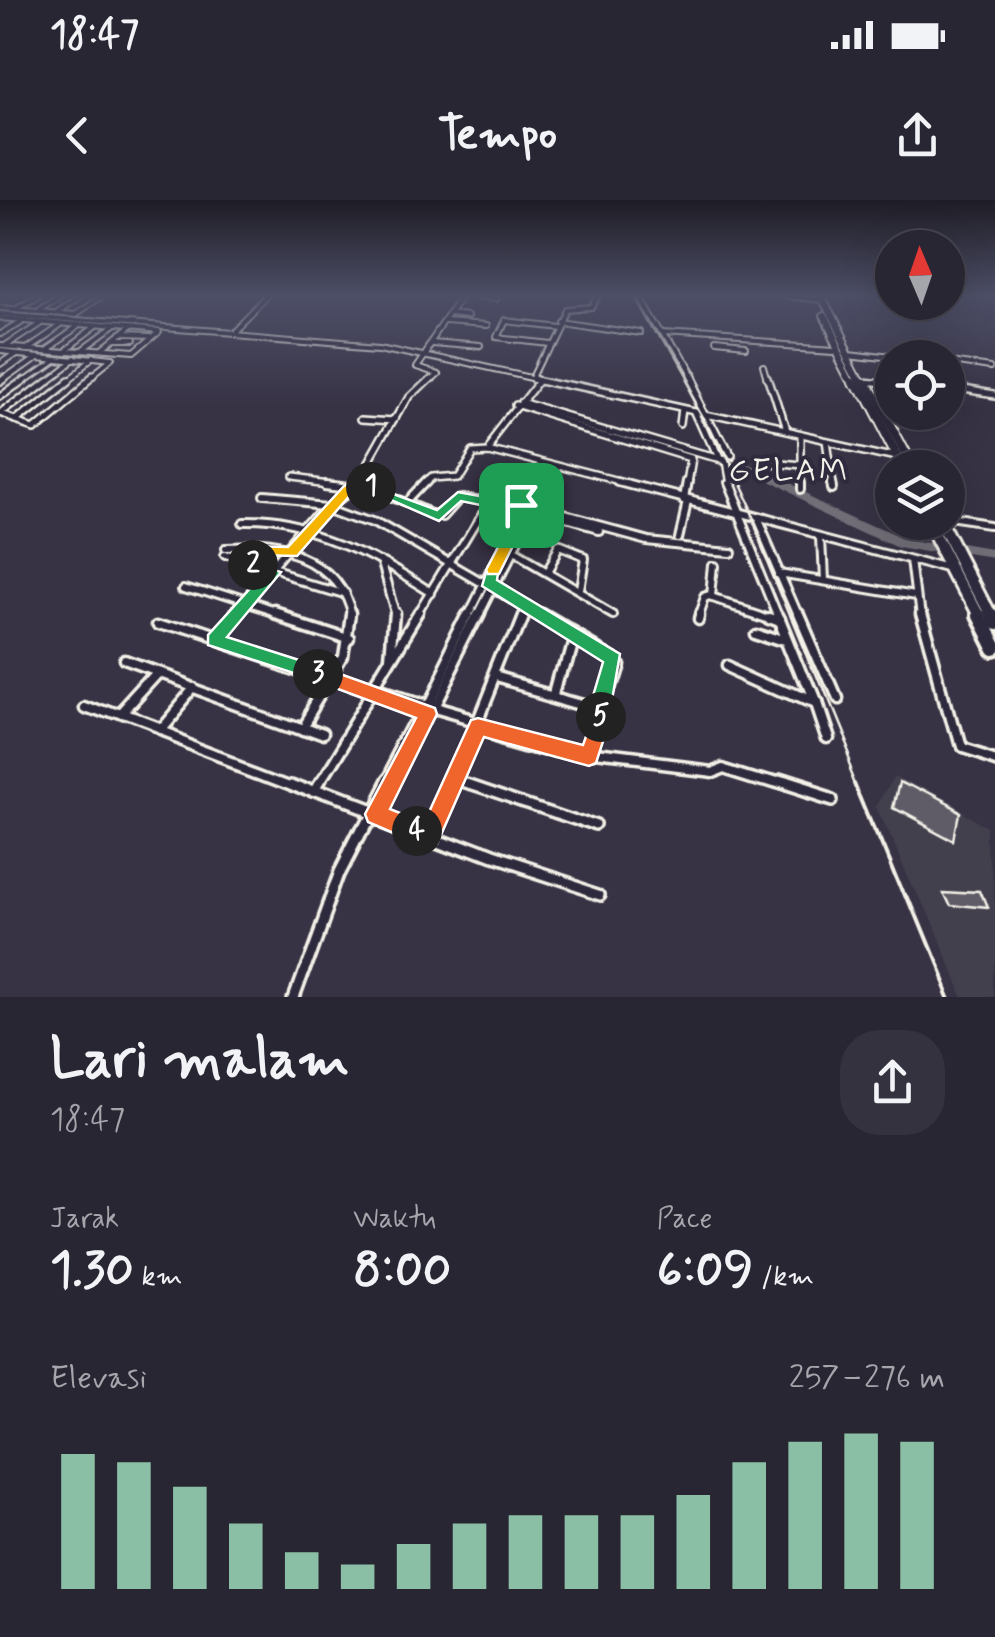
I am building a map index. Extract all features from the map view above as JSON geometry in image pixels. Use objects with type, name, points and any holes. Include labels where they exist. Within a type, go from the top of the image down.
[{"type":"highway","points":[[831,333],[893,450]]},
{"type":"highway","points":[[840,333],[902,450]]},
{"type":"highway","points":[[942,540],[991,608],[995,623]]},
{"type":"highway","points":[[949,540],[953,557],[995,647]]},
{"type":"street","points":[[1,348],[23,333]]},
{"type":"street","points":[[24,348],[46,333]]},
{"type":"street","points":[[0,380],[68,333]]},
{"type":"street","points":[[62,351],[86,333]]},
{"type":"street","points":[[80,352],[105,333]]},
{"type":"street","points":[[98,354],[123,333]]},
{"type":"street","points":[[1,348],[17,352],[133,355],[158,333]]},
{"type":"street","points":[[265,333],[376,343],[875,452]]},
{"type":"street","points":[[214,640],[311,526],[358,484],[397,420],[436,372],[415,366],[439,333]]},
{"type":"street","points":[[498,333],[496,337],[547,344]]},
{"type":"street","points":[[487,446],[536,378],[552,333]]},
{"type":"street","points":[[662,335],[836,346]]},
{"type":"street","points":[[662,335],[709,417],[722,461],[721,474],[826,739]]},
{"type":"street","points":[[117,338],[151,339]]},
{"type":"street","points":[[744,342],[747,358]]},
{"type":"street","points":[[110,344],[130,344]]},
{"type":"street","points":[[432,344],[480,347]]},
{"type":"street","points":[[0,413],[38,423],[110,362],[1,348]]},
{"type":"street","points":[[714,348],[746,351]]},
{"type":"street","points":[[851,351],[875,354]]},
{"type":"street","points":[[0,364],[17,352]]},
{"type":"street","points":[[0,396],[55,356]]},
{"type":"street","points":[[0,413],[74,358]]},
{"type":"street","points":[[16,419],[92,359]]},
{"type":"street","points":[[965,365],[995,369]]},
{"type":"street","points":[[764,366],[785,433]]},
{"type":"street","points":[[864,378],[875,380]]},
{"type":"street","points":[[965,392],[995,396]]},
{"type":"street","points":[[517,405],[722,461]]},
{"type":"street","points":[[517,405],[691,460],[680,535]]},
{"type":"street","points":[[683,427],[685,411]]},
{"type":"street","points":[[696,413],[722,461]]},
{"type":"street","points":[[366,417],[397,420]]},
{"type":"street","points":[[408,502],[431,478],[453,476],[478,433]]},
{"type":"street","points":[[800,436],[800,489]]},
{"type":"street","points":[[828,442],[834,487]]},
{"type":"street","points":[[472,446],[487,446],[913,560],[953,557]]},
{"type":"street","points":[[764,462],[800,465]]},
{"type":"street","points":[[293,997],[340,870],[508,553],[543,463]]},
{"type":"street","points":[[289,477],[358,484],[439,516],[458,496],[646,540],[728,547]]},
{"type":"street","points":[[262,498],[332,504],[375,520],[491,583],[613,659],[600,706]]},
{"type":"street","points":[[313,792],[489,502]]},
{"type":"street","points":[[524,509],[599,532]]},
{"type":"street","points":[[756,518],[834,700]]},
{"type":"street","points":[[242,524],[311,526],[380,560],[434,594]]},
{"type":"street","points":[[965,524],[995,528]]},
{"type":"street","points":[[821,535],[823,580]]},
{"type":"street","points":[[242,560],[248,550]]},
{"type":"street","points":[[300,727],[349,638],[344,594],[334,578],[292,552],[248,550],[226,554],[344,594]]},
{"type":"street","points":[[544,573],[558,550],[581,556],[578,591]]},
{"type":"street","points":[[508,553],[612,614]]},
{"type":"street","points":[[380,560],[396,612],[392,663]]},
{"type":"street","points":[[913,560],[916,596],[937,693],[956,744],[995,757]]},
{"type":"street","points":[[714,596],[717,562]]},
{"type":"street","points":[[779,574],[916,596]]},
{"type":"street","points":[[186,586],[349,638]]},
{"type":"street","points":[[698,618],[706,597],[714,596],[781,618]]},
{"type":"street","points":[[429,836],[478,727],[524,604]]},
{"type":"street","points":[[158,622],[478,727],[589,756],[710,771],[724,766],[834,800]]},
{"type":"street","points":[[756,629],[788,639]]},
{"type":"street","points":[[556,692],[572,634]]},
{"type":"street","points":[[124,663],[320,734]]},
{"type":"street","points":[[730,665],[814,703]]},
{"type":"street","points":[[118,718],[157,675]]},
{"type":"street","points":[[496,678],[600,706],[603,711],[589,756]]},
{"type":"street","points":[[154,732],[192,688]]},
{"type":"street","points":[[84,706],[313,792],[366,822],[429,836],[600,895]]},
{"type":"street","points":[[454,778],[599,827]]},
{"type":"shaded area","points":[[895,777],[995,831],[995,997],[960,997],[880,807]]},
{"type":"building","points":[[900,783],[961,815],[956,840],[894,807]]},
{"type":"building","points":[[942,888],[982,890],[989,907],[949,903]]},
{"type":"waterway","points":[[710,461],[743,467],[905,543],[995,558]]},
{"type":"railway","points":[[656,333],[704,418],[750,517],[860,785]]},
{"type":"railway","points":[[859,782],[947,997]]},
{"type":"district","name":"GELAM","points":[[789,469]]},
{"type":"route","points":[[354,485],[368,485],[439,516],[458,496],[519,509],[521,505],[526,506],[488,582],[613,659],[600,706],[603,711],[589,756],[478,727],[429,836],[376,814],[402,771],[428,714],[214,640],[274,572],[242,560],[248,550],[292,552],[311,526],[354,485]]}]
